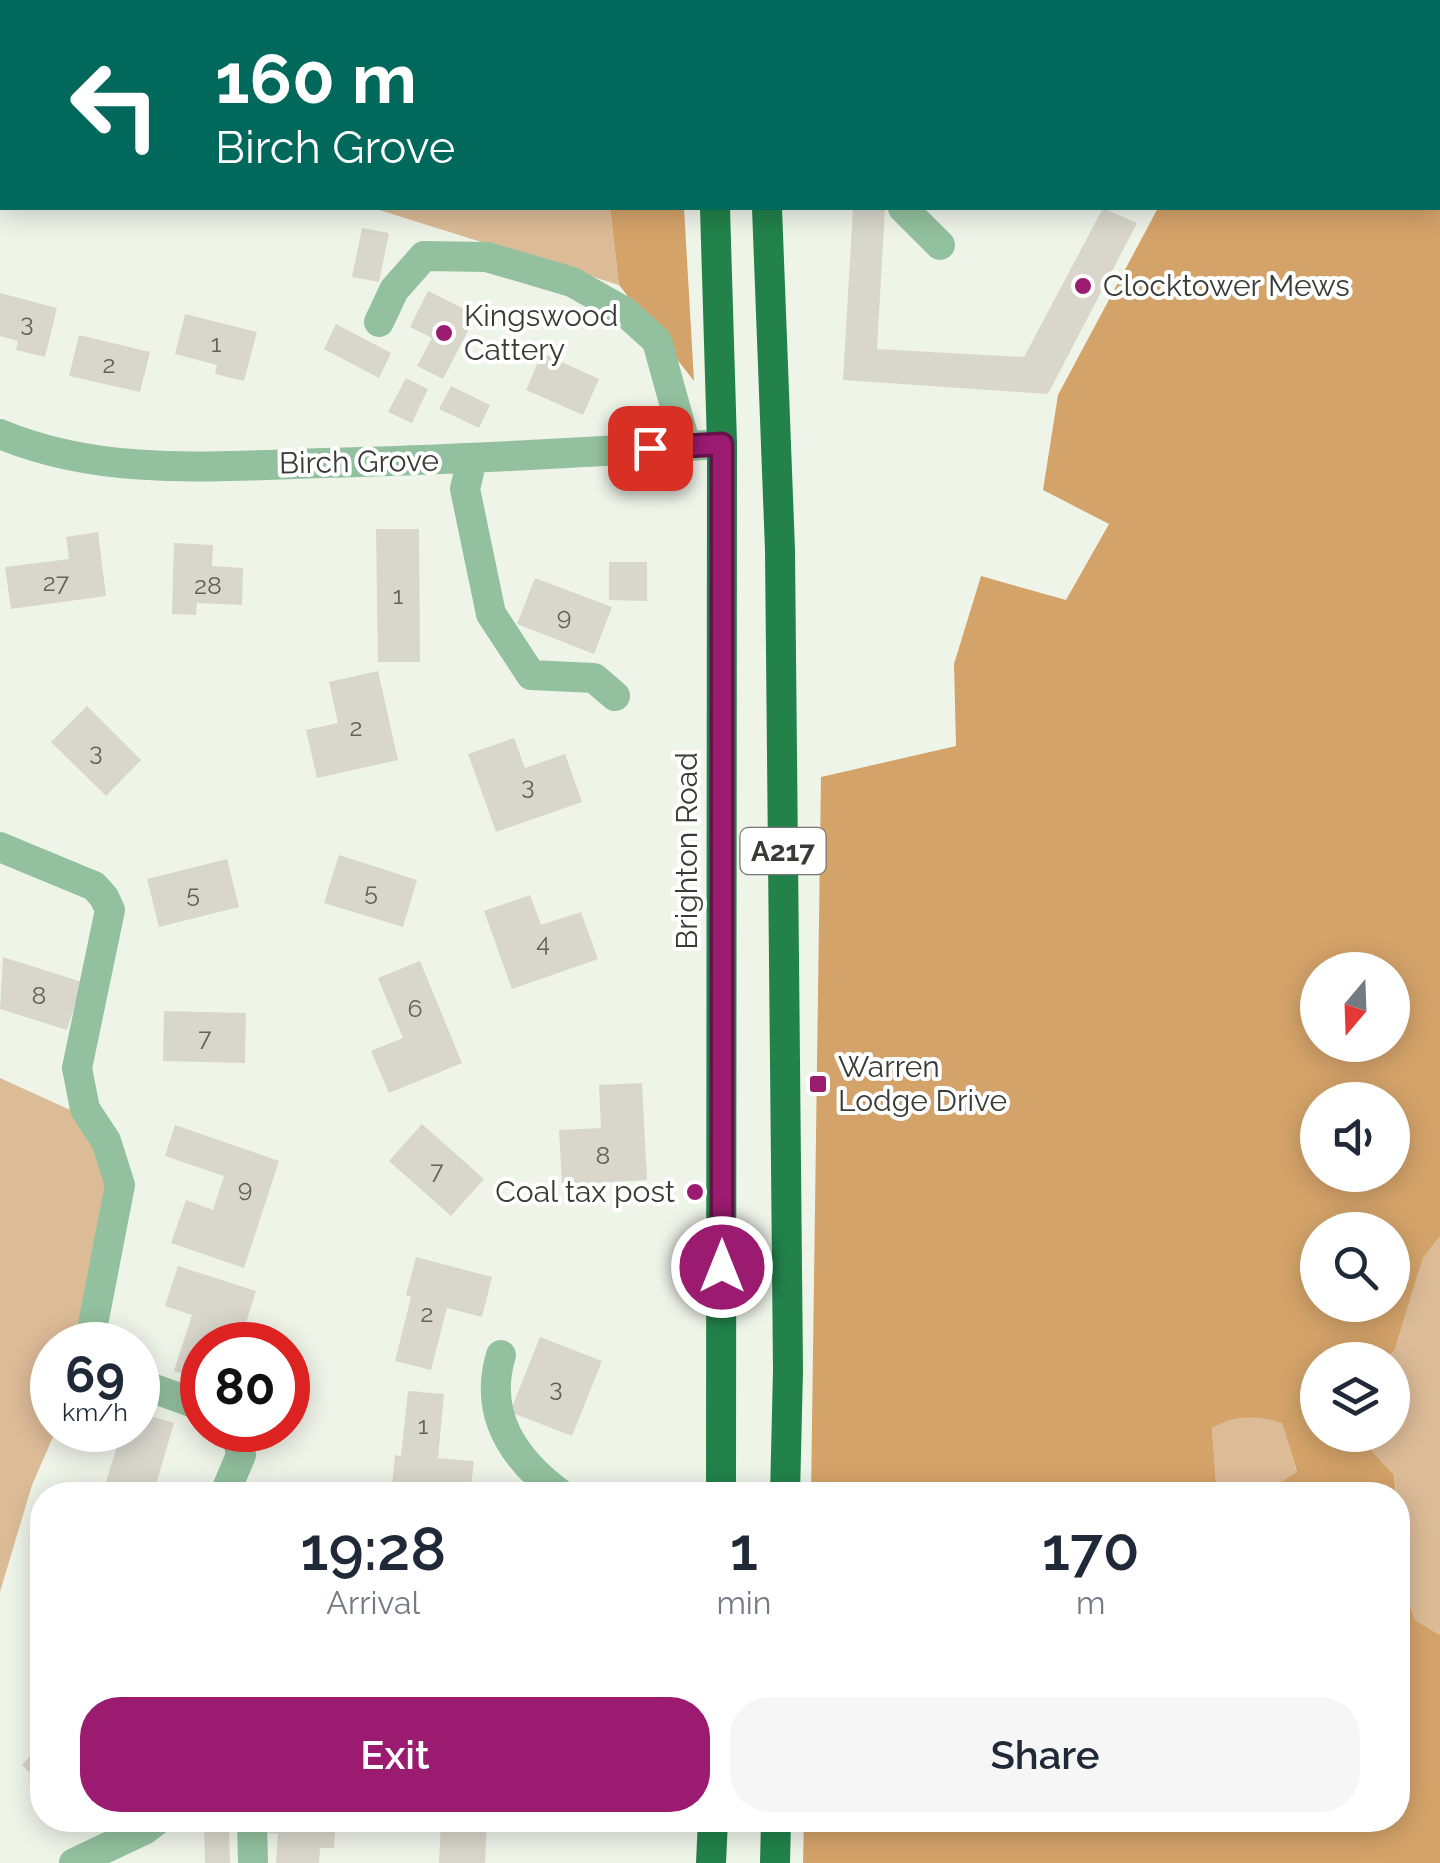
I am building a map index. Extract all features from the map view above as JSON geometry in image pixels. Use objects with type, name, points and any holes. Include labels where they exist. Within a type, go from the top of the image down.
[{"type":"highway","name":"Brighton Road","points":[[715,210],[722,444],[721,1482]]},
{"type":"highway","name":"A217","points":[[767,210],[780,550],[788,1350],[784,1482]]},
{"type":"highway","points":[[711,1863],[712,1832]]},
{"type":"highway","points":[[775,1863],[776,1832]]},
{"type":"street","points":[[905,210],[940,245]]},
{"type":"street","points":[[379,322],[394,290],[424,256],[487,257],[572,282],[625,312],[657,341],[686,446]]},
{"type":"street","name":"Birch Grove","points":[[0,434],[23,444],[96,461],[156,467],[472,459],[722,444]]},
{"type":"street","points":[[472,459],[465,489],[491,614],[531,675],[594,678],[615,696]]},
{"type":"street","points":[[0,847],[94,886],[110,910],[78,1068],[85,1110],[106,1141],[120,1184],[93,1322]]},
{"type":"street","points":[[501,1354],[494,1378],[504,1430],[547,1482]]},
{"type":"street","points":[[230,1482],[240,1452]]},
{"type":"street","points":[[74,1863],[140,1832]]},
{"type":"street","points":[[252,1832],[253,1863]]},
{"type":"shaded area","points":[[379,210],[610,210],[619,285]]},
{"type":"shaded area","points":[[610,210],[684,210],[694,381],[619,285]]},
{"type":"shaded area","points":[[1157,210],[1440,210],[1440,1236],[1423,1258],[1410,1300],[1410,1212],[1300,1212],[1300,1322],[1403,1322],[1397,1342],[1300,1342],[1300,1452],[1373,1452],[1394,1475],[1395,1482],[1282,1482],[1297,1472],[1282,1423],[1246,1417],[1212,1428],[1216,1482],[811,1482],[821,777],[956,746],[954,664],[981,576],[1066,600],[1109,524],[1043,490],[1058,395]]},
{"type":"shaded area","points":[[0,1078],[77,1113],[120,1185],[93,1322],[30,1322],[30,1452],[46,1452],[30,1482],[0,1592]]},
{"type":"shaded area","points":[[1440,1236],[1440,1635],[1415,1620],[1410,1605],[1410,1482],[1395,1482],[1394,1475],[1373,1452],[1410,1452],[1410,1342],[1397,1342],[1403,1322],[1410,1322],[1410,1300],[1423,1258]]},
{"type":"shaded area","points":[[1256,1415],[1282,1422],[1297,1473],[1283,1482],[1216,1482],[1212,1428],[1228,1418]]},
{"type":"shaded area","points":[[1410,1605],[1415,1620],[1440,1635],[1440,1863],[803,1863],[804,1832],[1410,1832]]},
{"type":"building","name":"Clocktower Mews","points":[[853,210],[885,210],[877,349],[1024,357],[1102,210],[1137,223],[1048,394],[843,380]]},
{"type":"building","points":[[362,228],[389,233],[379,282],[352,277]]},
{"type":"building","name":"Kingswood Cattery","points":[[428,291],[476,315],[443,379],[417,366],[432,338],[410,327]]},
{"type":"building","points":[[0,293],[57,308],[45,357],[16,350],[18,341],[0,336]]},
{"type":"building","points":[[185,314],[257,332],[244,381],[215,374],[217,365],[175,354]]},
{"type":"building","points":[[336,324],[391,353],[379,378],[324,349]]},
{"type":"building","points":[[79,335],[150,352],[140,392],[69,376]]},
{"type":"building","points":[[542,353],[599,379],[583,415],[526,390]]},
{"type":"building","points":[[406,378],[428,389],[412,423],[388,412]]},
{"type":"building","points":[[451,386],[490,405],[479,428],[439,409]]},
{"type":"building","points":[[376,529],[419,529],[420,662],[378,662]]},
{"type":"building","points":[[98,532],[106,596],[11,609],[5,567],[69,559],[66,537]]},
{"type":"building","points":[[174,543],[213,545],[212,566],[243,568],[242,605],[197,603],[196,615],[172,614]]},
{"type":"building","points":[[609,562],[647,562],[647,601],[609,600]]},
{"type":"building","points":[[535,578],[612,607],[594,654],[517,624]]},
{"type":"building","points":[[378,671],[398,760],[317,778],[306,730],[338,723],[329,682]]},
{"type":"building","points":[[87,706],[141,760],[106,796],[51,742]]},
{"type":"building","points":[[514,738],[525,768],[565,754],[582,802],[496,832],[468,754]]},
{"type":"building","points":[[339,855],[417,880],[403,927],[324,903]]},
{"type":"building","points":[[227,859],[239,907],[159,927],[147,879]]},
{"type":"building","points":[[530,895],[541,925],[581,912],[598,959],[512,989],[484,911]]},
{"type":"building","points":[[3,957],[82,982],[67,1030],[0,1009]]},
{"type":"building","points":[[420,961],[462,1063],[389,1093],[371,1051],[403,1038],[378,978]]},
{"type":"building","points":[[164,1011],[246,1013],[245,1063],[163,1061]]},
{"type":"building","points":[[642,1083],[647,1180],[562,1185],[559,1130],[601,1128],[599,1085]]},
{"type":"building","points":[[422,1124],[484,1179],[451,1216],[389,1161]]},
{"type":"building","points":[[175,1125],[279,1161],[244,1268],[171,1243],[186,1200],[213,1210],[224,1176],[165,1156]]},
{"type":"building","points":[[416,1257],[492,1277],[482,1317],[447,1308],[431,1370],[395,1361],[411,1297],[406,1295]]},
{"type":"building","points":[[178,1266],[256,1291],[246,1322],[190,1322],[192,1315],[165,1306]]},
{"type":"building","points":[[540,1337],[602,1361],[572,1436],[510,1412]]},
{"type":"building","points":[[408,1391],[444,1394],[438,1458],[474,1461],[472,1482],[392,1482],[395,1455],[401,1456]]},
{"type":"building","points":[[160,1419],[174,1423],[157,1482],[106,1482],[115,1452],[160,1452]]},
{"type":"building","points":[[30,1756],[30,1773],[22,1765]]},
{"type":"building","points":[[204,1832],[229,1832],[230,1863],[205,1863]]},
{"type":"building","points":[[335,1832],[334,1848],[320,1848],[319,1863],[276,1863],[278,1834],[268,1833]]},
{"type":"building","points":[[440,1832],[486,1832],[485,1863],[439,1863]]},
{"type":"place","name":"Clocktower Mews","points":[[1083,286]]},
{"type":"place","name":"Kingswood Cattery","points":[[444,333]]},
{"type":"place","name":"Warren Lodge Drive","points":[[818,1084]]},
{"type":"place","name":"Coal tax post","points":[[695,1192]]},
{"type":"route","points":[[650,448],[722,444],[722,1267]]}]
